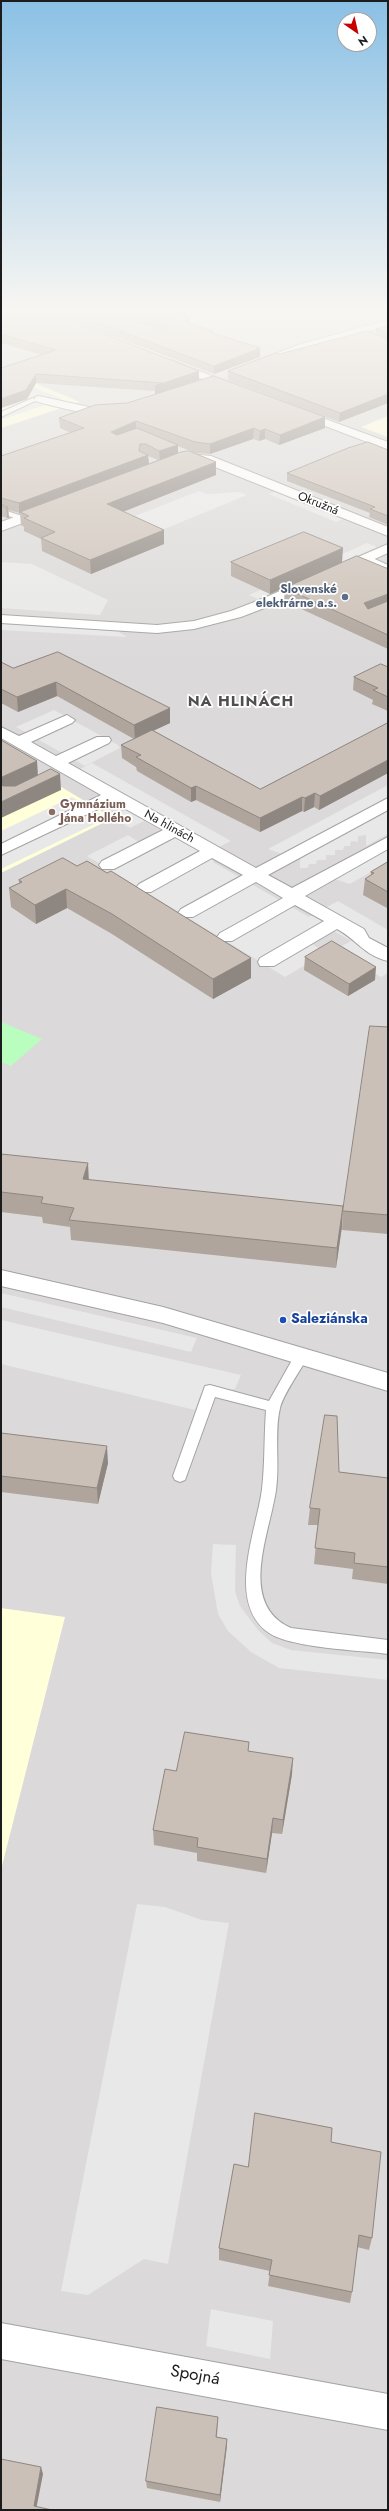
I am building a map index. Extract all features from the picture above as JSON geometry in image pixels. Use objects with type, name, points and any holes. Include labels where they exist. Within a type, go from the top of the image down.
[{"type":"street","points":[[336,426],[388,446]]},
{"type":"street","name":"Okružná","points":[[173,462],[197,458],[221,465],[388,532]]},
{"type":"street","points":[[1,527],[59,506]]},
{"type":"street","points":[[1,619],[157,629],[194,625],[255,607],[388,548]]},
{"type":"street","points":[[18,742],[66,720]]},
{"type":"street","name":"Na hlinách","points":[[1,732],[358,933],[362,941],[388,956]]},
{"type":"street","points":[[48,779],[61,766],[103,740]]},
{"type":"street","points":[[1,850],[113,796]]},
{"type":"street","points":[[187,913],[388,803]]},
{"type":"street","points":[[108,865],[175,830]]},
{"type":"street","points":[[226,937],[388,842]]},
{"type":"street","points":[[145,888],[212,851]]},
{"type":"street","points":[[267,962],[337,921]]},
{"type":"street","points":[[1,1278],[163,1316],[388,1382]]},
{"type":"street","name":"Spojná","points":[[1,2341],[388,2412]]},
{"type":"lane","points":[[179,451],[197,458]]},
{"type":"lane","points":[[2,511],[22,519]]},
{"type":"lane","points":[[365,558],[388,568]]},
{"type":"lane","points":[[301,1357],[273,1407],[269,1490],[254,1556],[254,1590],[261,1615],[274,1628],[289,1635],[388,1647]]},
{"type":"lane","points":[[180,1476],[210,1390],[273,1407]]},
{"type":"shaded area","points":[[1,426],[388,426],[388,2510],[1,2510]]},
{"type":"shaded area","points":[[388,426],[388,437],[361,427]]},
{"type":"shaded area","points":[[199,491],[208,494],[239,492],[247,495],[157,532],[89,534]]},
{"type":"shaded area","points":[[278,491],[345,518],[336,522],[269,494]]},
{"type":"shaded area","points":[[367,543],[377,547],[258,599],[249,595]]},
{"type":"shaded area","points":[[1,562],[32,564],[108,600],[100,615],[1,608]]},
{"type":"shaded area","points":[[1,624],[117,631],[127,637],[1,630]]},
{"type":"shaded area","points":[[54,710],[118,745],[120,748],[85,766],[16,727]]},
{"type":"shaded area","name":"Gymnázium Jána Hollého","points":[[1,752],[48,779],[113,818],[1,873]]},
{"type":"shaded area","points":[[92,763],[231,841],[219,847],[213,862],[309,917],[338,901],[388,930],[388,973],[381,977],[335,950],[351,941],[334,931],[312,944],[326,953],[285,977],[87,856],[128,835],[139,842],[160,830],[144,821],[130,828],[112,817],[140,803],[80,769]]},
{"type":"shaded area","points":[[388,785],[388,797],[282,854],[268,849]]},
{"type":"shaded area","points":[[72,797],[107,818],[1,869],[1,831]]},
{"type":"shaded area","points":[[388,811],[388,834],[366,846],[366,835],[358,836],[358,842],[351,841],[350,846],[344,846],[343,850],[335,850],[335,855],[326,855],[326,860],[317,860],[316,864],[309,864],[308,868],[300,868],[300,858]]},
{"type":"shaded area","points":[[388,848],[388,862],[350,884],[334,879]]},
{"type":"shaded area","points":[[1,1293],[197,1338],[191,1352],[1,1307]]},
{"type":"shaded area","points":[[1,1320],[241,1375],[235,1389],[201,1393],[195,1410],[1,1364]]},
{"type":"shaded area","points":[[213,1544],[236,1545],[235,1591],[240,1606],[258,1630],[272,1643],[291,1650],[388,1660],[388,1680],[279,1668],[251,1652],[228,1631],[218,1614],[211,1573]]},
{"type":"shaded area","points":[[1,1608],[65,1617],[1,1870]]},
{"type":"shaded area","points":[[137,1904],[165,1907],[202,1920],[229,1923],[168,2264],[144,2259],[88,2295],[61,2291]]},
{"type":"shaded area","points":[[211,2309],[273,2321],[270,2359],[206,2346]]},
{"type":"green space","points":[[1,1022],[42,1039],[11,1066],[1,1062]]},
{"type":"building","points":[[79,426],[124,426],[111,432],[117,435],[137,428],[178,445],[159,451],[146,444],[140,444],[139,451],[148,455],[19,503],[1,498],[1,456],[84,428]]},
{"type":"building","points":[[151,426],[302,426],[280,435],[265,429],[260,431],[254,428],[210,444],[195,442]]},
{"type":"building","points":[[368,442],[388,450],[388,516],[370,509],[375,507],[287,473],[348,448]]},
{"type":"building","points":[[189,451],[216,462],[107,504],[164,530],[90,560],[41,538],[55,532],[24,518],[29,516],[20,512],[181,452]]},
{"type":"building","points":[[304,532],[343,548],[270,580],[231,562]]},
{"type":"building","points":[[357,556],[388,568],[388,594],[364,603],[368,609],[388,601],[388,635],[285,588]]},
{"type":"building","points":[[58,652],[170,708],[134,725],[56,682],[17,697],[1,689],[1,662],[13,668]]},
{"type":"building","points":[[381,664],[388,667],[388,697],[373,690],[378,688],[354,677]]},
{"type":"building","points":[[388,723],[388,760],[320,796],[315,793],[305,798],[302,797],[260,818],[196,786],[191,788],[136,757],[141,755],[121,745],[152,730],[260,789]]},
{"type":"building","points":[[1,740],[37,761],[2,777],[1,779]]},
{"type":"building","points":[[51,769],[60,774],[1,802],[1,784],[3,786],[15,786]]},
{"type":"building","points":[[63,858],[77,866],[87,861],[107,873],[111,871],[251,958],[213,979],[112,914],[66,889],[35,905],[9,888],[22,882],[19,880]]},
{"type":"building","points":[[388,862],[388,892],[365,879],[374,873],[371,872]]},
{"type":"building","points":[[332,941],[376,967],[349,984],[305,957]]},
{"type":"building","points":[[370,1026],[388,1027],[388,1215],[343,1211]]},
{"type":"building","points":[[1,1154],[88,1163],[83,1179],[343,1206],[337,1248],[69,1220],[74,1208],[41,1203],[43,1197],[1,1192]]},
{"type":"building","points":[[325,1415],[337,1416],[339,1472],[388,1478],[388,1567],[354,1563],[355,1553],[315,1548],[320,1509],[310,1508]]},
{"type":"building","points":[[1,1433],[107,1446],[97,1488],[1,1476]]},
{"type":"building","points":[[185,1732],[249,1742],[248,1751],[293,1758],[283,1820],[273,1818],[267,1859],[197,1847],[198,1838],[153,1830],[165,1769],[176,1771]]},
{"type":"building","points":[[255,2113],[332,2128],[331,2142],[381,2152],[372,2238],[359,2235],[352,2292],[269,2275],[272,2260],[219,2248],[234,2164],[248,2167]]},
{"type":"building","points":[[157,2407],[218,2417],[216,2437],[227,2439],[220,2495],[146,2481]]},
{"type":"building","points":[[1,2459],[41,2467],[34,2506],[52,2510],[1,2510]]},
{"type":"place","name":"Slovenské elektrárne a.s.","points":[[345,597]]},
{"type":"place","name":"Gymnázium Jána Hollého","points":[[52,812]]},
{"type":"place","name":"Saleziánska","points":[[283,1320]]},
{"type":"district","name":"NA HLINÁCH","points":[[241,702]]}]
